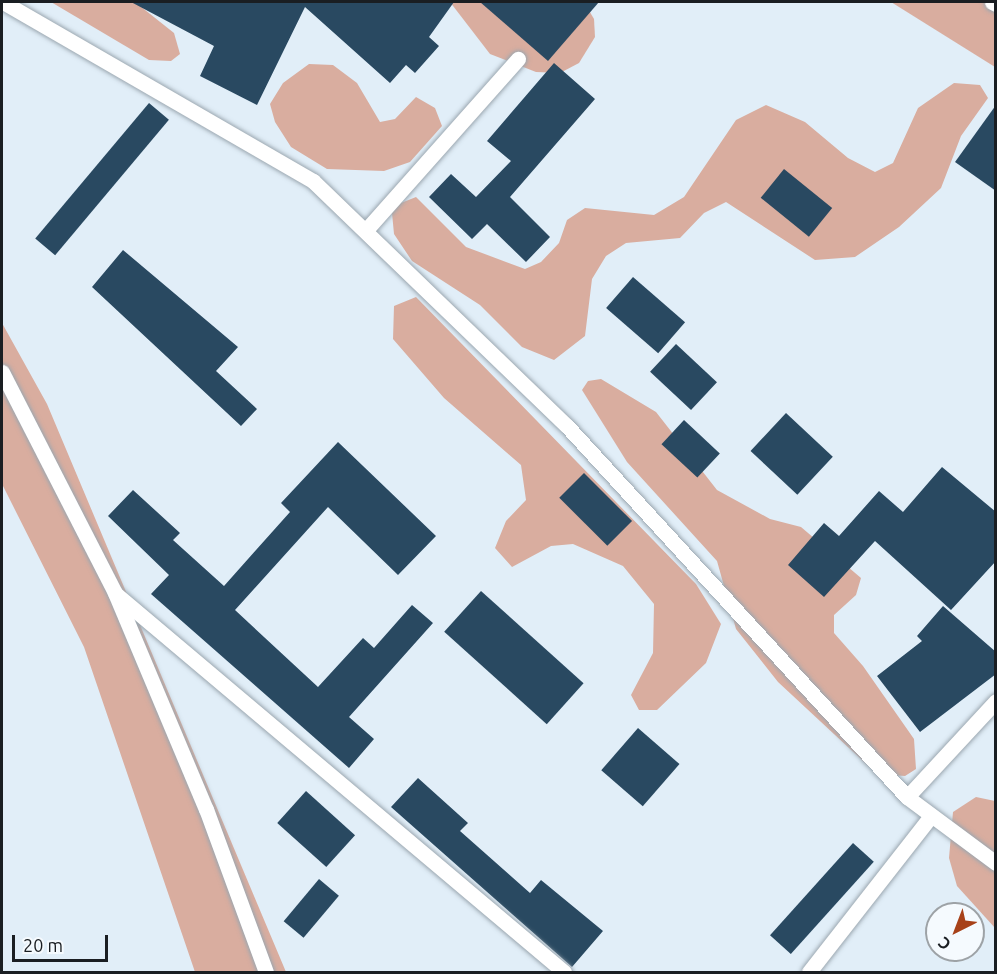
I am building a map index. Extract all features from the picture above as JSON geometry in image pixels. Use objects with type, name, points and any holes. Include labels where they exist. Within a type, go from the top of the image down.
[{"type":"lane","points":[[3,2],[313,182],[366,230],[567,426],[907,797],[930,817],[996,862]]},
{"type":"lane","points":[[992,2],[996,4]]},
{"type":"lane","points":[[366,230],[518,58]]},
{"type":"lane","points":[[2,372],[115,593],[206,809],[266,972]]},
{"type":"lane","points":[[115,593],[564,972]]},
{"type":"lane","points":[[907,797],[996,701]]},
{"type":"lane","points":[[809,972],[930,817]]},
{"type":"shaded area","points":[[51,2],[135,2],[174,33],[180,54],[171,61],[149,60]]},
{"type":"shaded area","points":[[450,2],[584,2],[594,19],[595,37],[579,63],[560,73],[536,72],[490,54]]},
{"type":"shaded area","points":[[891,2],[995,2],[995,67]]},
{"type":"shaded area","points":[[309,64],[333,65],[357,83],[380,122],[395,119],[416,97],[435,108],[442,126],[410,162],[384,171],[327,169],[291,147],[275,122],[270,104],[283,83]]},
{"type":"shaded area","points":[[954,83],[980,85],[988,98],[961,136],[941,188],[899,227],[855,257],[815,260],[726,202],[704,213],[680,238],[626,243],[606,256],[592,279],[585,336],[554,360],[522,347],[480,305],[412,261],[394,234],[392,213],[401,203],[416,197],[466,247],[525,269],[541,262],[559,243],[567,220],[585,208],[654,215],[684,197],[736,120],[766,105],[805,122],[848,158],[875,172],[893,163],[918,108]]},
{"type":"shaded area","points":[[416,297],[696,584],[721,624],[706,663],[657,710],[639,710],[631,695],[653,653],[654,604],[623,566],[573,544],[551,546],[512,567],[495,548],[506,521],[526,500],[521,465],[444,398],[393,339],[394,306]]},
{"type":"shaded area","points":[[2,323],[47,404],[286,972],[195,972],[84,647],[2,484]]},
{"type":"shaded area","points":[[601,379],[656,412],[717,490],[770,519],[801,527],[861,578],[856,595],[834,615],[834,633],[863,666],[914,739],[916,769],[905,776],[877,774],[778,682],[736,629],[717,561],[627,462],[582,390],[588,381]]},
{"type":"shaded area","points":[[976,797],[995,801],[995,928],[985,917],[985,902],[971,902],[957,886],[949,858],[953,812]]},
{"type":"building","points":[[131,2],[454,2],[429,37],[439,46],[415,73],[406,65],[390,83],[305,7],[257,105],[200,76],[214,46]]},
{"type":"building","points":[[480,2],[599,2],[548,61]]},
{"type":"building","points":[[554,63],[595,99],[510,197],[550,237],[526,262],[487,224],[472,239],[429,197],[451,174],[476,197],[511,161],[487,141]]},
{"type":"building","points":[[149,103],[169,120],[55,255],[35,239]]},
{"type":"building","points":[[996,105],[996,191],[955,162]]},
{"type":"building","points":[[784,169],[832,208],[809,237],[761,198]]},
{"type":"building","points":[[123,250],[238,347],[216,371],[257,409],[241,426],[92,287]]},
{"type":"building","points":[[633,277],[685,322],[658,353],[606,308]]},
{"type":"building","points":[[676,344],[717,382],[691,410],[650,372]]},
{"type":"building","points":[[786,413],[833,457],[797,495],[751,451]]},
{"type":"building","points":[[684,420],[720,453],[697,478],[661,444]]},
{"type":"building","points":[[338,442],[436,536],[398,575],[328,507],[235,610],[318,687],[363,638],[374,648],[412,605],[433,623],[349,717],[374,739],[349,768],[151,594],[169,575],[108,516],[133,490],[180,533],[173,540],[224,586],[290,512],[281,503]]},
{"type":"building","points":[[942,467],[996,512],[996,561],[951,610],[875,541],[824,597],[788,565],[824,523],[839,536],[879,491],[903,512]]},
{"type":"building","points":[[584,473],[632,521],[607,546],[559,498]]},
{"type":"building","points":[[481,591],[584,683],[547,724],[444,632]]},
{"type":"building","points":[[943,606],[996,652],[996,674],[920,732],[877,676],[922,641],[917,636]]},
{"type":"building","points":[[638,728],[680,764],[643,806],[601,770]]},
{"type":"building","points":[[418,778],[468,823],[460,831],[530,893],[541,880],[603,931],[572,967],[391,807]]},
{"type":"building","points":[[306,791],[355,835],[326,867],[277,823]]},
{"type":"building","points":[[853,843],[874,862],[791,954],[770,935]]},
{"type":"building","points":[[319,879],[339,896],[304,938],[284,921]]}]
